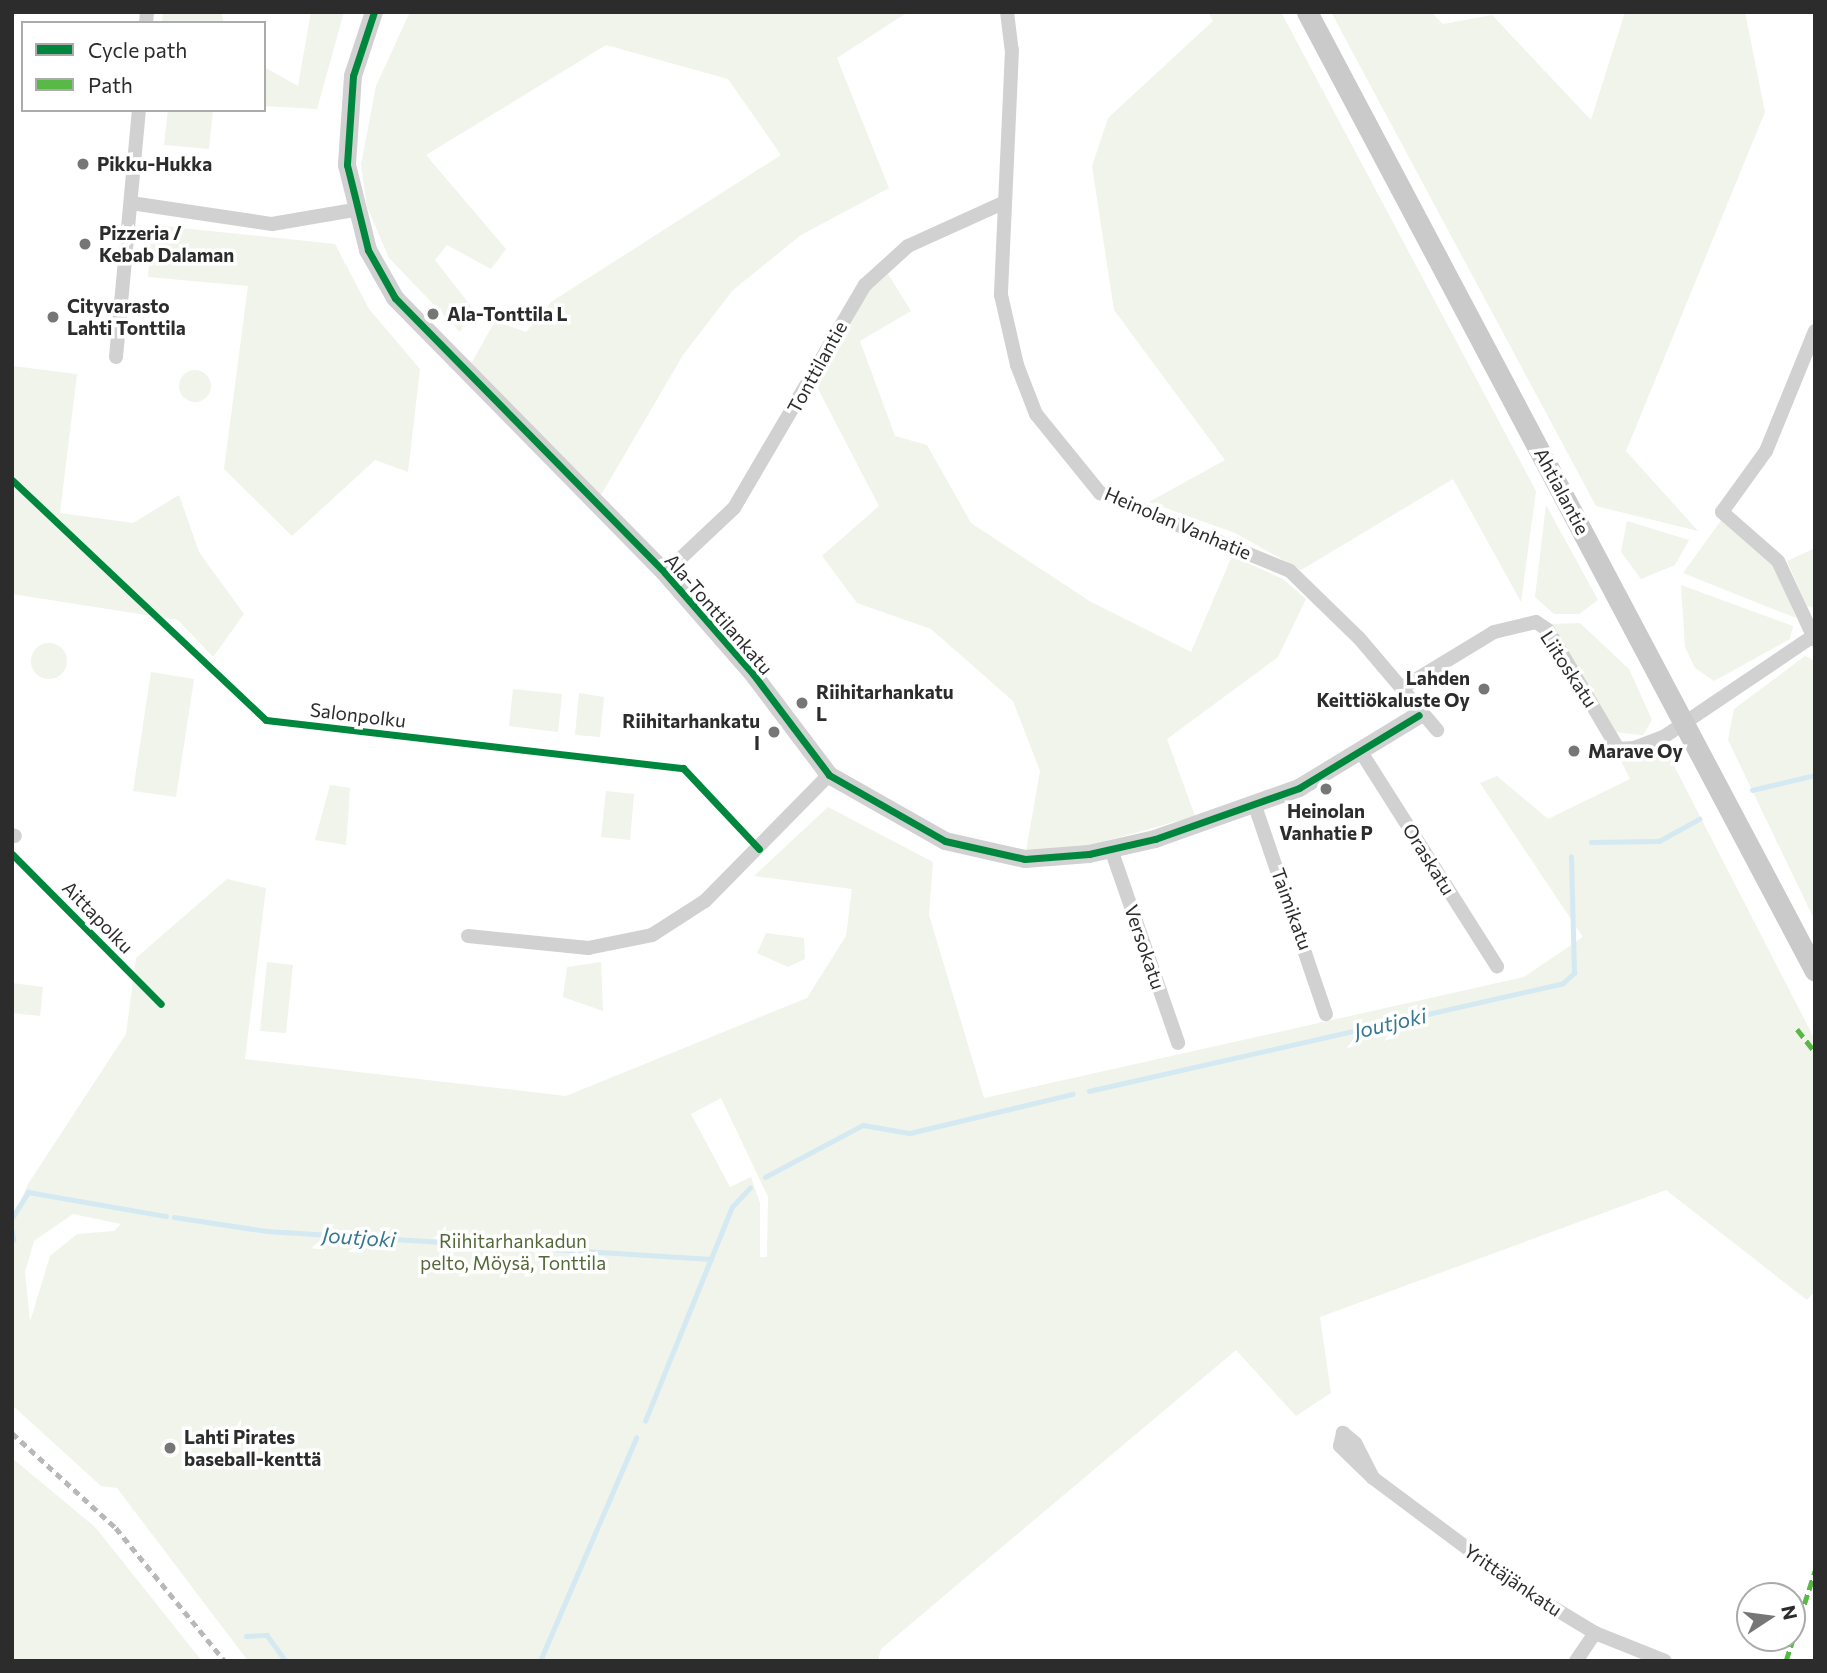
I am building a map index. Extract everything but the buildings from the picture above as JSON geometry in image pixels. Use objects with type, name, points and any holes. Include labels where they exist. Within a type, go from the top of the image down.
[{"type":"main road","name":"Ahtialantie","points":[[1307,12],[1815,971]]},
{"type":"street","name":"Ala-Tonttilankatu","points":[[374,12],[353,76],[347,122],[354,210],[396,298],[665,573],[829,775],[945,841],[1025,859],[1112,852],[1255,806],[1361,752],[1419,715]]},
{"type":"street","name":"Heinolan Vanhatie","points":[[1007,12],[1012,50],[1003,203],[1001,295],[1017,365],[1036,414],[1100,493],[1290,571],[1402,688],[1419,715],[1437,730]]},
{"type":"street","points":[[116,357],[139,112]]},
{"type":"street","points":[[131,203],[272,224],[354,210]]},
{"type":"street","name":"Tonttilantie","points":[[665,573],[734,508],[864,285],[908,246],[1003,203]]},
{"type":"street","points":[[1685,723],[1814,637],[1779,561],[1723,512],[1766,451],[1815,331]]},
{"type":"street","name":"Liitoskatu","points":[[1402,688],[1494,632],[1536,622],[1548,630],[1618,749],[1665,736],[1685,723]]},
{"type":"street","name":"Oraskatu","points":[[1361,752],[1497,967]]},
{"type":"street","points":[[468,936],[588,948],[652,935],[705,901],[829,775]]},
{"type":"street","name":"Taimikatu","points":[[1255,806],[1326,1014]]},
{"type":"street","name":"Versokatu","points":[[1112,852],[1178,1043]]},
{"type":"street","name":"Yrittäjänkatu","points":[[1373,1478],[1519,1587],[1595,1633],[1665,1661]]},
{"type":"street","points":[[1576,1661],[1595,1633]]},
{"type":"green space","points":[[163,12],[221,12],[223,21],[162,21]]},
{"type":"green space","points":[[311,12],[344,12],[317,109],[266,106],[266,68],[298,86]]},
{"type":"green space","points":[[410,12],[908,12],[837,58],[889,188],[801,235],[733,290],[683,355],[601,495],[471,364],[495,321],[526,332],[551,302],[781,155],[728,79],[606,45],[426,155],[506,249],[491,269],[447,245],[435,260],[473,309],[460,332],[389,258],[367,207],[361,165],[376,86]]},
{"type":"green space","points":[[1208,12],[1281,12],[1536,491],[1521,602],[1453,479],[1301,570],[1235,533],[1149,502],[1225,460],[1114,310],[1092,166],[1108,118],[1213,21]]},
{"type":"green space","points":[[1331,12],[1431,12],[1443,24],[1492,15],[1591,120],[1625,12],[1745,12],[1765,112],[1626,451],[1698,531],[1596,506]]},
{"type":"green space","points":[[168,112],[213,112],[209,149],[164,145]]},
{"type":"green space","points":[[152,225],[335,244],[369,309],[420,369],[408,472],[375,460],[292,536],[224,469],[248,286],[148,277]]},
{"type":"green space","points":[[888,274],[911,311],[860,341],[895,436],[927,445],[971,523],[1091,602],[1191,652],[1232,556],[1283,579],[1306,599],[1278,657],[1167,739],[1195,816],[1081,848],[1026,851],[1040,771],[1013,701],[931,629],[857,603],[822,556],[879,506],[815,383],[871,288]]},
{"type":"green space","points":[[12,366],[77,374],[60,513],[133,523],[179,495],[199,552],[244,614],[213,657],[178,620],[12,594]]},
{"type":"green space","points":[[195,370],[206,375],[211,386],[206,397],[195,402],[184,397],[179,386],[184,375]]},
{"type":"green space","points":[[1546,505],[1598,600],[1579,614],[1554,614],[1535,597]]},
{"type":"green space","points":[[1722,519],[1776,566],[1796,618],[1683,573]]},
{"type":"green space","points":[[1627,521],[1689,540],[1675,565],[1641,579],[1621,552]]},
{"type":"green space","points":[[1815,548],[1815,608],[1807,606],[1787,561]]},
{"type":"green space","points":[[1681,585],[1793,626],[1790,639],[1714,681],[1695,668],[1685,647]]},
{"type":"green space","points":[[1580,623],[1629,669],[1652,720],[1643,735],[1614,732],[1552,624]]},
{"type":"green space","points":[[49,643],[61,649],[67,661],[61,673],[49,679],[37,673],[31,661],[37,649]]},
{"type":"green space","points":[[1805,656],[1815,661],[1815,921],[1728,740],[1734,709]]},
{"type":"green space","points":[[151,672],[194,679],[176,797],[133,791]]},
{"type":"green space","points":[[513,689],[562,694],[558,732],[509,726]]},
{"type":"green space","points":[[579,693],[604,697],[600,737],[575,735]]},
{"type":"green space","name":"Riihitarhankadun pelto, Möysä, Tonttila","points":[[1668,754],[1815,1040],[1815,1291],[1807,1300],[1666,1190],[1320,1317],[1331,1393],[1296,1416],[1236,1350],[881,1649],[878,1661],[248,1661],[117,1488],[101,1486],[12,1405],[12,1220],[28,1184],[126,1034],[136,958],[227,879],[266,888],[245,1059],[566,1096],[807,998],[846,936],[852,889],[754,876],[828,807],[933,862],[929,915],[984,1098],[1524,977],[1583,937],[1480,783],[1497,776],[1548,819],[1630,779],[1621,761]],"holes":[[[721,1098],[768,1197],[767,1257],[760,1257],[760,1203],[751,1177],[730,1187],[691,1114]],[[73,1214],[121,1224],[114,1231],[77,1234],[50,1256],[30,1322],[25,1272],[34,1241]]]},
{"type":"green space","points":[[330,785],[350,788],[346,845],[315,840]]},
{"type":"green space","points":[[606,791],[634,794],[630,840],[601,837]]},
{"type":"green space","points":[[766,933],[804,938],[805,959],[788,967],[757,953]]},
{"type":"green space","points":[[267,962],[293,965],[286,1033],[260,1031]]},
{"type":"green space","points":[[601,962],[603,1011],[563,997],[567,967]]},
{"type":"green space","points":[[12,983],[43,987],[40,1016],[12,1013]]},
{"type":"green space","points":[[12,1458],[95,1527],[202,1661],[12,1661]]},
{"type":"waterway","name":"Joutjoki","points":[[1752,790],[1815,775]]},
{"type":"waterway","name":"Joutjoki","points":[[1591,842],[1659,841],[1699,819]]},
{"type":"waterway","name":"Joutjoki","points":[[1089,1091],[1563,983],[1574,973],[1571,857]]},
{"type":"waterway","name":"Joutjoki","points":[[765,1177],[863,1125],[910,1133],[1072,1094]]},
{"type":"waterway","name":"Joutjoki","points":[[645,1421],[732,1207],[750,1188]]},
{"type":"waterway","name":"Joutjoki","points":[[12,1218],[28,1192],[166,1216]]},
{"type":"waterway","name":"Joutjoki","points":[[174,1217],[267,1231],[711,1259]]},
{"type":"waterway","name":"Joutjoki","points":[[12,1230],[14,1240]]},
{"type":"waterway","name":"Joutjoki","points":[[540,1661],[636,1438]]},
{"type":"waterway","name":"Joutjoki","points":[[246,1636],[267,1635],[286,1661]]},
{"type":"railway","points":[[12,1433],[116,1528],[225,1661]]},
{"type":"marked path","points":[[1797,1029],[1815,1052]]},
{"type":"marked path","points":[[1786,1661],[1815,1571]]},
{"type":"cycle path","points":[[374,12],[353,76],[347,165],[368,250],[395,298],[665,573],[753,674],[829,775],[945,841],[1025,859],[1089,854],[1155,839],[1299,788],[1419,715]]},
{"type":"cycle path","name":"Salonpolku","points":[[12,480],[266,720],[683,768],[759,849]]},
{"type":"cycle path","name":"Aittapolku","points":[[12,854],[161,1004]]},
{"type":"place","name":"Pikku-Hukka","points":[[83,164]]},
{"type":"place","name":"Pizzeria / Kebab Dalaman","points":[[85,244]]},
{"type":"place","name":"Ala-Tonttila L","points":[[433,314]]},
{"type":"place","name":"Cityvarasto Lahti Tonttila","points":[[53,317]]},
{"type":"place","name":"Lahden Keittiökaluste Oy","points":[[1484,689]]},
{"type":"place","name":"Riihitarhankatu L","points":[[802,703]]},
{"type":"place","name":"Riihitarhankatu I","points":[[774,732]]},
{"type":"place","name":"Marave Oy","points":[[1574,751]]},
{"type":"place","name":"Heinolan Vanhatie P","points":[[1326,789]]},
{"type":"place","name":"Lahti Pirates baseball-kenttä","points":[[170,1448]]}]
